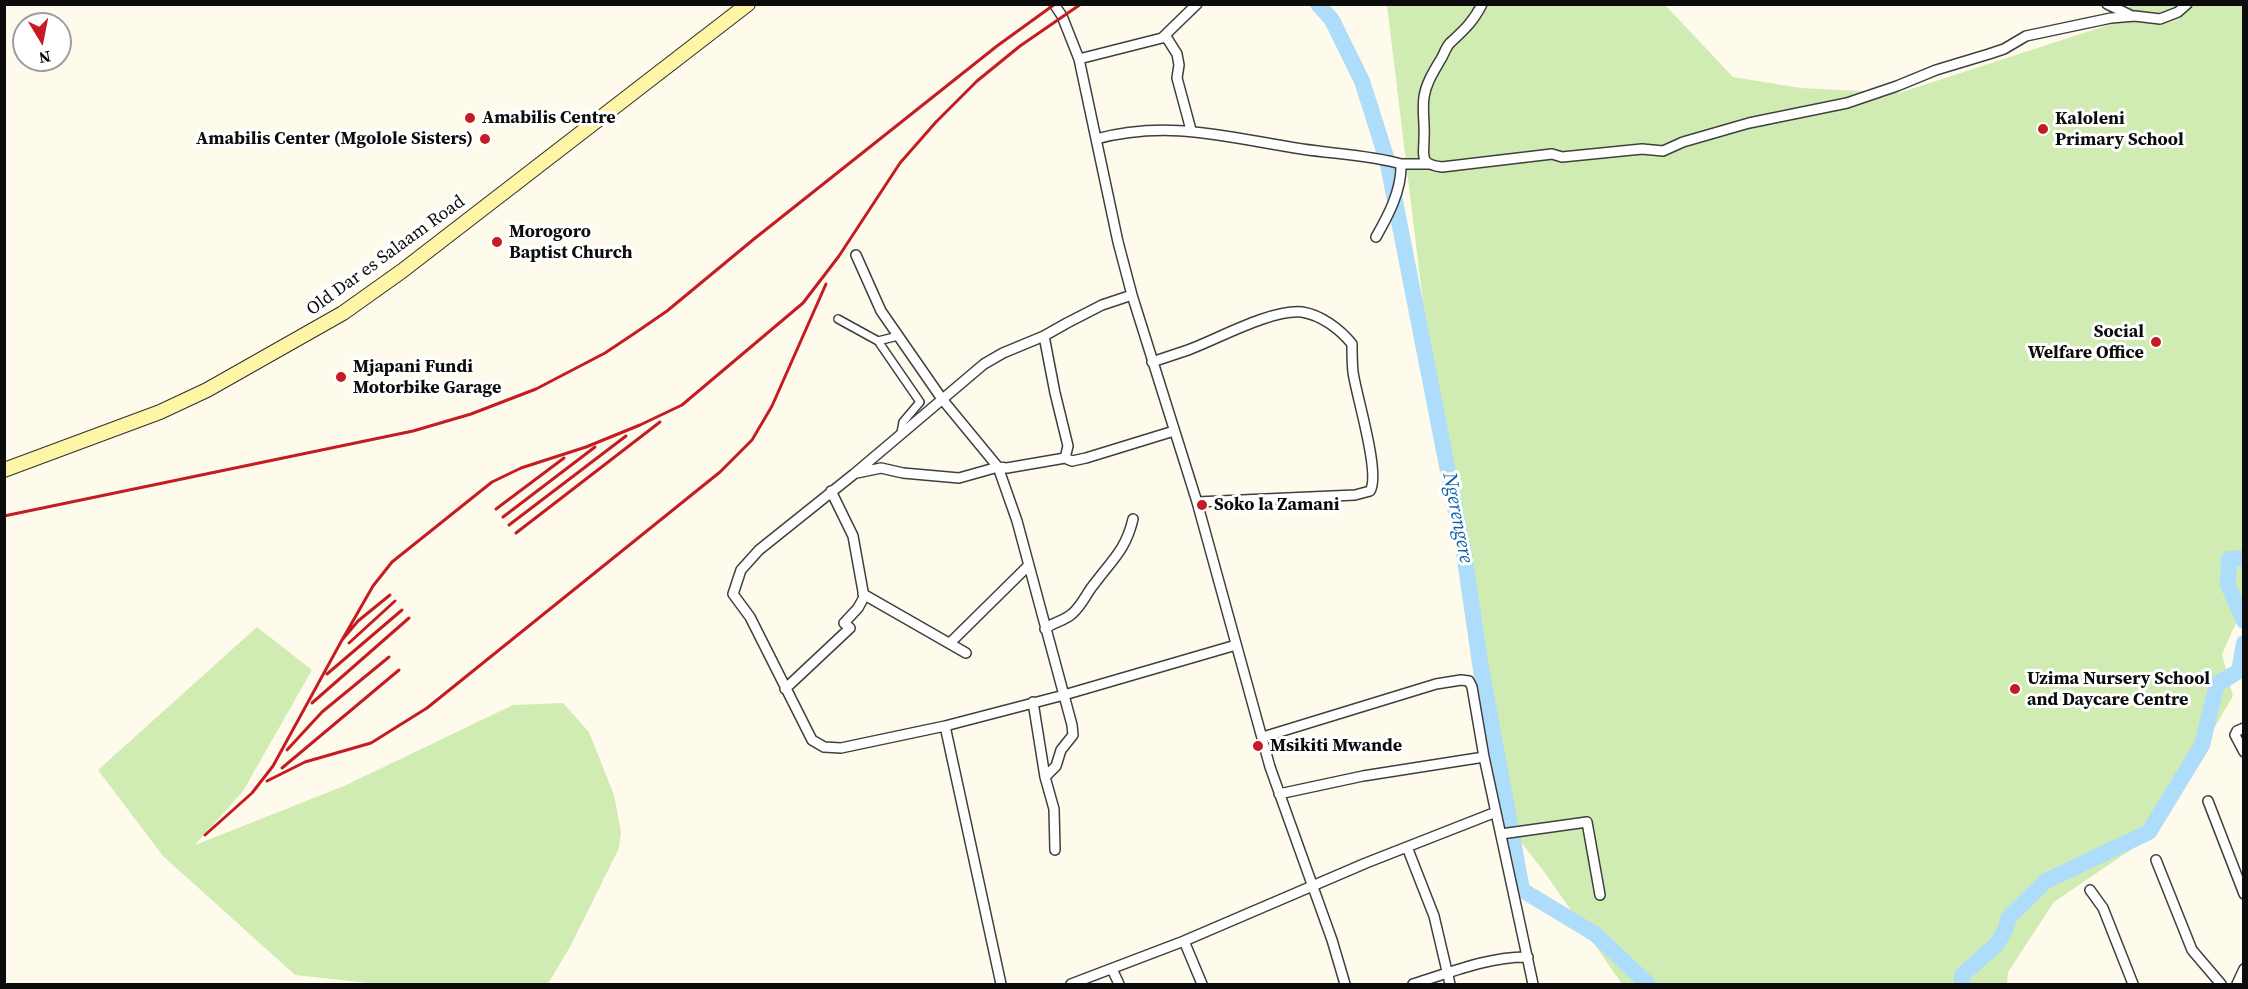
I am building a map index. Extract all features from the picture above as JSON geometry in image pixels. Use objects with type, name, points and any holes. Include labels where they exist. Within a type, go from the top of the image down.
[{"type":"main road","name":"Old Dar es Salaam Road","points":[[4,470],[160,412],[207,390],[343,313],[402,271],[748,4]]},
{"type":"street","points":[[1054,4],[1062,16],[1079,60],[1118,242],[1132,295],[1197,502],[1279,794],[1313,886],[1344,984]]},
{"type":"street","points":[[1079,60],[1157,40],[1197,4]]},
{"type":"street","points":[[1429,164],[1423,152],[1424,100],[1429,82],[1449,44],[1474,20],[1482,4]]},
{"type":"street","points":[[2107,4],[2135,16]]},
{"type":"street","points":[[1096,139],[1150,130],[1191,130],[1302,149],[1382,158],[1401,164],[1442,166],[1552,153],[1562,157],[1642,149],[1663,151],[1683,142],[1749,123],[1847,103],[1897,87],[1936,70],[2004,49],[2026,36],[2111,18],[2135,16],[2160,19],[2187,4]]},
{"type":"street","points":[[1165,35],[1177,54],[1179,64],[1177,78],[1191,130]]},
{"type":"street","points":[[1376,237],[1393,207],[1401,164]]},
{"type":"street","points":[[856,255],[881,311],[942,399],[999,467],[1017,521],[1073,735],[1061,750],[1056,766],[1045,777]]},
{"type":"street","points":[[1132,295],[1093,310],[984,364],[855,474],[751,557],[741,570],[733,594],[750,616],[812,740],[824,747],[841,748],[945,726],[1064,695],[1236,645]]},
{"type":"street","points":[[1152,362],[1251,324],[1293,312],[1309,314],[1323,320],[1344,335],[1352,344],[1353,370],[1368,442],[1373,482],[1370,491],[1355,495],[1197,502]]},
{"type":"street","points":[[838,319],[878,341],[927,412]]},
{"type":"street","points":[[878,341],[898,336]]},
{"type":"street","points":[[1044,336],[1068,446],[1065,458]]},
{"type":"street","points":[[901,433],[903,422],[920,402]]},
{"type":"street","points":[[855,474],[881,468],[903,473],[959,478],[999,467],[1007,468],[1065,458],[1072,461],[1174,431]]},
{"type":"street","points":[[785,689],[850,628],[844,622],[858,608],[864,597],[853,536],[831,491]]},
{"type":"street","points":[[1045,629],[1052,623],[1071,616],[1079,607],[1094,583],[1110,566],[1128,540],[1134,519]]},
{"type":"street","points":[[950,643],[1028,566]]},
{"type":"street","points":[[863,594],[966,653]]},
{"type":"street","points":[[1263,737],[1436,684],[1469,681],[1533,984]]},
{"type":"street","points":[[1033,702],[1045,777],[1054,809],[1056,850]]},
{"type":"street","points":[[945,726],[1001,984]]},
{"type":"street","points":[[2244,728],[2237,731],[2235,735],[2244,752]]},
{"type":"street","points":[[1279,794],[1363,776],[1485,757]]},
{"type":"street","points":[[2208,801],[2244,894]]},
{"type":"street","points":[[1071,984],[1184,940],[1407,846],[1496,812]]},
{"type":"street","points":[[1501,834],[1587,822],[1600,895]]},
{"type":"street","points":[[1407,846],[1434,916],[1450,984]]},
{"type":"street","points":[[2156,860],[2192,950],[2221,984]]},
{"type":"street","points":[[2090,890],[2103,908],[2133,984]]},
{"type":"street","points":[[1184,940],[1202,984]]},
{"type":"street","points":[[1413,984],[1494,961],[1528,957]]},
{"type":"street","points":[[1112,969],[1119,984]]},
{"type":"street","points":[[2237,984],[2244,969]]},
{"type":"green space","points":[[1387,5],[1665,5],[1733,77],[1801,88],[1899,93],[2108,25],[2132,5],[2243,5],[2244,605],[2222,654],[2233,696],[2151,836],[2054,902],[2008,972],[2007,984],[1622,984],[1545,873],[1492,805],[1436,410]]},
{"type":"green space","points":[[257,627],[312,670],[243,791],[195,845],[344,786],[513,705],[563,703],[589,732],[614,795],[621,832],[619,848],[571,945],[548,984],[377,984],[295,975],[163,856],[98,770]]},
{"type":"waterway","name":"Ngerengere","points":[[1318,4],[1332,20],[1362,81],[1387,160],[1464,553],[1480,662],[1522,890],[1595,934],[1648,984]]},
{"type":"waterway","points":[[2244,558],[2229,559],[2228,585],[2244,621]]},
{"type":"waterway","points":[[1962,984],[1962,975],[1996,945],[2005,931],[2009,917],[2046,881],[2149,832],[2202,745],[2217,684],[2239,671],[2244,643]]},
{"type":"railway","points":[[4,516],[413,431],[471,414],[536,389],[605,353],[667,311],[997,46],[1055,4]]},
{"type":"railway","points":[[342,640],[373,586],[392,562],[492,482],[521,468],[586,447],[682,405],[803,303],[839,256],[900,163],[936,122],[977,81],[1020,46],[1081,4]]},
{"type":"railway","points":[[267,781],[305,762],[371,743],[427,708],[720,472],[752,440],[772,406],[826,284]]},
{"type":"railway","points":[[516,533],[660,422]]},
{"type":"railway","points":[[509,525],[626,436]]},
{"type":"railway","points":[[503,517],[595,447]]},
{"type":"railway","points":[[496,509],[564,458]]},
{"type":"railway","points":[[205,835],[252,793],[273,766],[342,640],[358,621],[390,595]]},
{"type":"railway","points":[[349,643],[395,601]]},
{"type":"railway","points":[[327,674],[402,610]]},
{"type":"railway","points":[[312,703],[409,618]]},
{"type":"railway","points":[[287,750],[322,712],[389,657]]},
{"type":"railway","points":[[282,768],[399,670]]},
{"type":"place","name":"Amabilis Centre","points":[[470,118]]},
{"type":"place","name":"Kaloleni Primary School","points":[[2043,129]]},
{"type":"place","name":"Amabilis Center (Mgolole Sisters)","points":[[485,139]]},
{"type":"place","name":"Morogoro Baptist Church","points":[[497,242]]},
{"type":"place","name":"Social Welfare Office","points":[[2156,342]]},
{"type":"place","name":"Mjapani Fundi Motorbike Garage","points":[[341,377]]},
{"type":"place","name":"Soko la Zamani","points":[[1202,505]]},
{"type":"place","name":"Uzima Nursery School and Daycare Centre","points":[[2015,689]]},
{"type":"place","name":"Msikiti Mwande","points":[[1258,746]]}]
